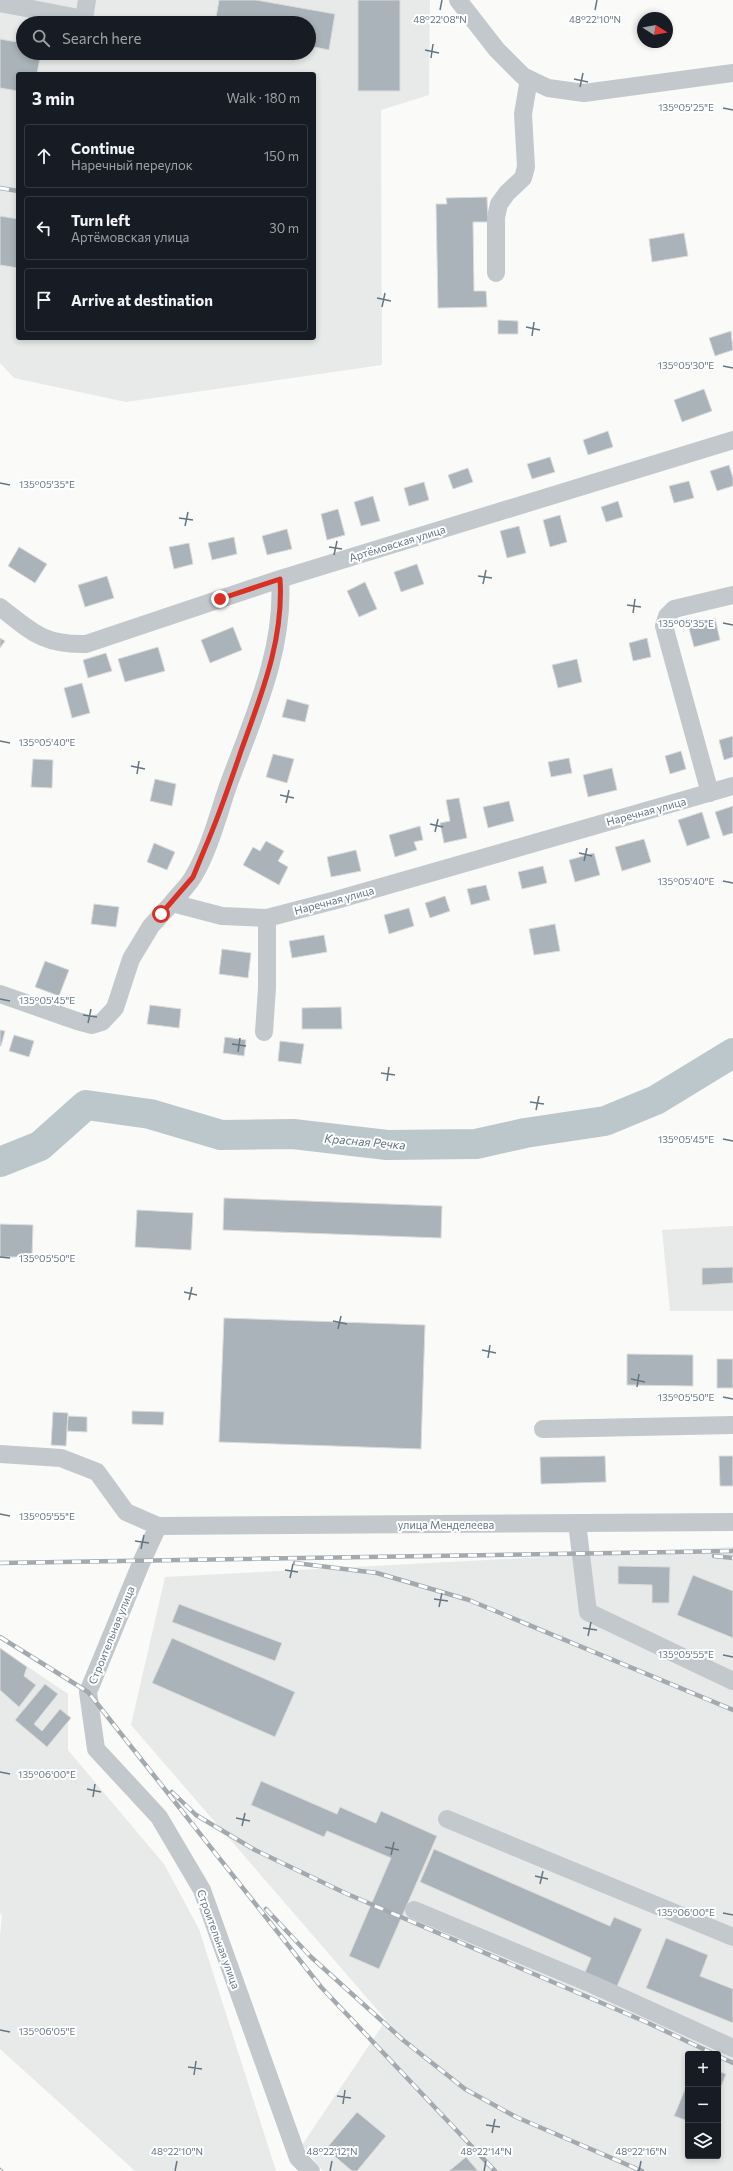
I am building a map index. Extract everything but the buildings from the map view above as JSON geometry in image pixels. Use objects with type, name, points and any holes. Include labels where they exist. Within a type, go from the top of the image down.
[{"type":"street","points":[[84,16],[87,0]]},
{"type":"street","points":[[458,0],[497,50],[523,76],[548,88],[584,93],[733,73]]},
{"type":"street","points":[[0,4],[67,16]]},
{"type":"street","points":[[496,273],[496,217],[499,204],[507,193],[523,178],[526,167],[523,114],[529,79]]},
{"type":"street","name":"Артёмовская улица","points":[[0,607],[28,629],[54,643],[86,644],[280,579],[733,440]]},
{"type":"street","points":[[0,994],[92,1025],[102,1022],[115,1008],[131,959],[151,926],[193,877],[211,834],[269,672],[278,635],[281,597],[280,579]]},
{"type":"street","points":[[710,793],[664,626],[666,616],[674,609],[733,595]]},
{"type":"street","name":"Наречная улица","points":[[172,903],[222,916],[267,918],[336,900],[733,786]]},
{"type":"street","points":[[264,1032],[267,981],[267,918]]},
{"type":"street","points":[[542,1429],[733,1425]]},
{"type":"street","points":[[0,1454],[62,1458],[97,1472],[126,1512],[158,1526]]},
{"type":"street","name":"улица Менделеева","points":[[158,1526],[733,1522]]},
{"type":"street","points":[[577,1523],[588,1612],[733,1681]]},
{"type":"street","name":"Строительная улица","points":[[158,1526],[88,1692],[96,1749],[159,1817],[202,1890],[298,2158],[311,2171]]},
{"type":"street","points":[[447,1819],[733,1937]]},
{"type":"street","points":[[414,1910],[594,1985],[733,2048]]},
{"type":"shaded area","points":[[0,0],[430,0],[429,95],[381,110],[382,365],[126,402],[14,378],[0,363]]},
{"type":"shaded area","points":[[733,1226],[733,1311],[670,1311],[662,1230]]},
{"type":"shaded area","points":[[733,1547],[733,2171],[323,2171],[302,2145],[386,2020],[131,1725],[165,1577]]},
{"type":"shaded area","points":[[0,1648],[68,1694],[68,1750],[164,1864],[199,1929],[276,2171],[135,2171],[0,2049],[0,1937],[2,1913],[0,1915]]},
{"type":"waterway","name":"Красная Речка","points":[[0,1162],[40,1146],[86,1105],[150,1114],[221,1135],[293,1134],[387,1145],[476,1144],[525,1133],[605,1121],[656,1100],[733,1053]]},
{"type":"railway","points":[[0,188],[16,191]]},
{"type":"railway","points":[[0,1563],[733,1551]]},
{"type":"railway","points":[[714,1556],[733,1558]]},
{"type":"railway","points":[[295,1563],[377,1573],[469,1600],[733,1710]]},
{"type":"railway","points":[[0,1637],[88,1692],[321,1987],[495,2171]]},
{"type":"railway","points":[[172,1792],[196,1815],[255,1850],[345,1893],[646,2022],[708,2051]]},
{"type":"railway","points":[[266,1909],[311,1957],[403,2040],[465,2089],[516,2117],[642,2171]]},
{"type":"railway","points":[[721,2057],[733,2063]]},
{"type":"route","points":[[161,914],[193,877],[211,834],[269,672],[278,635],[281,597],[280,579],[220,599]]}]
